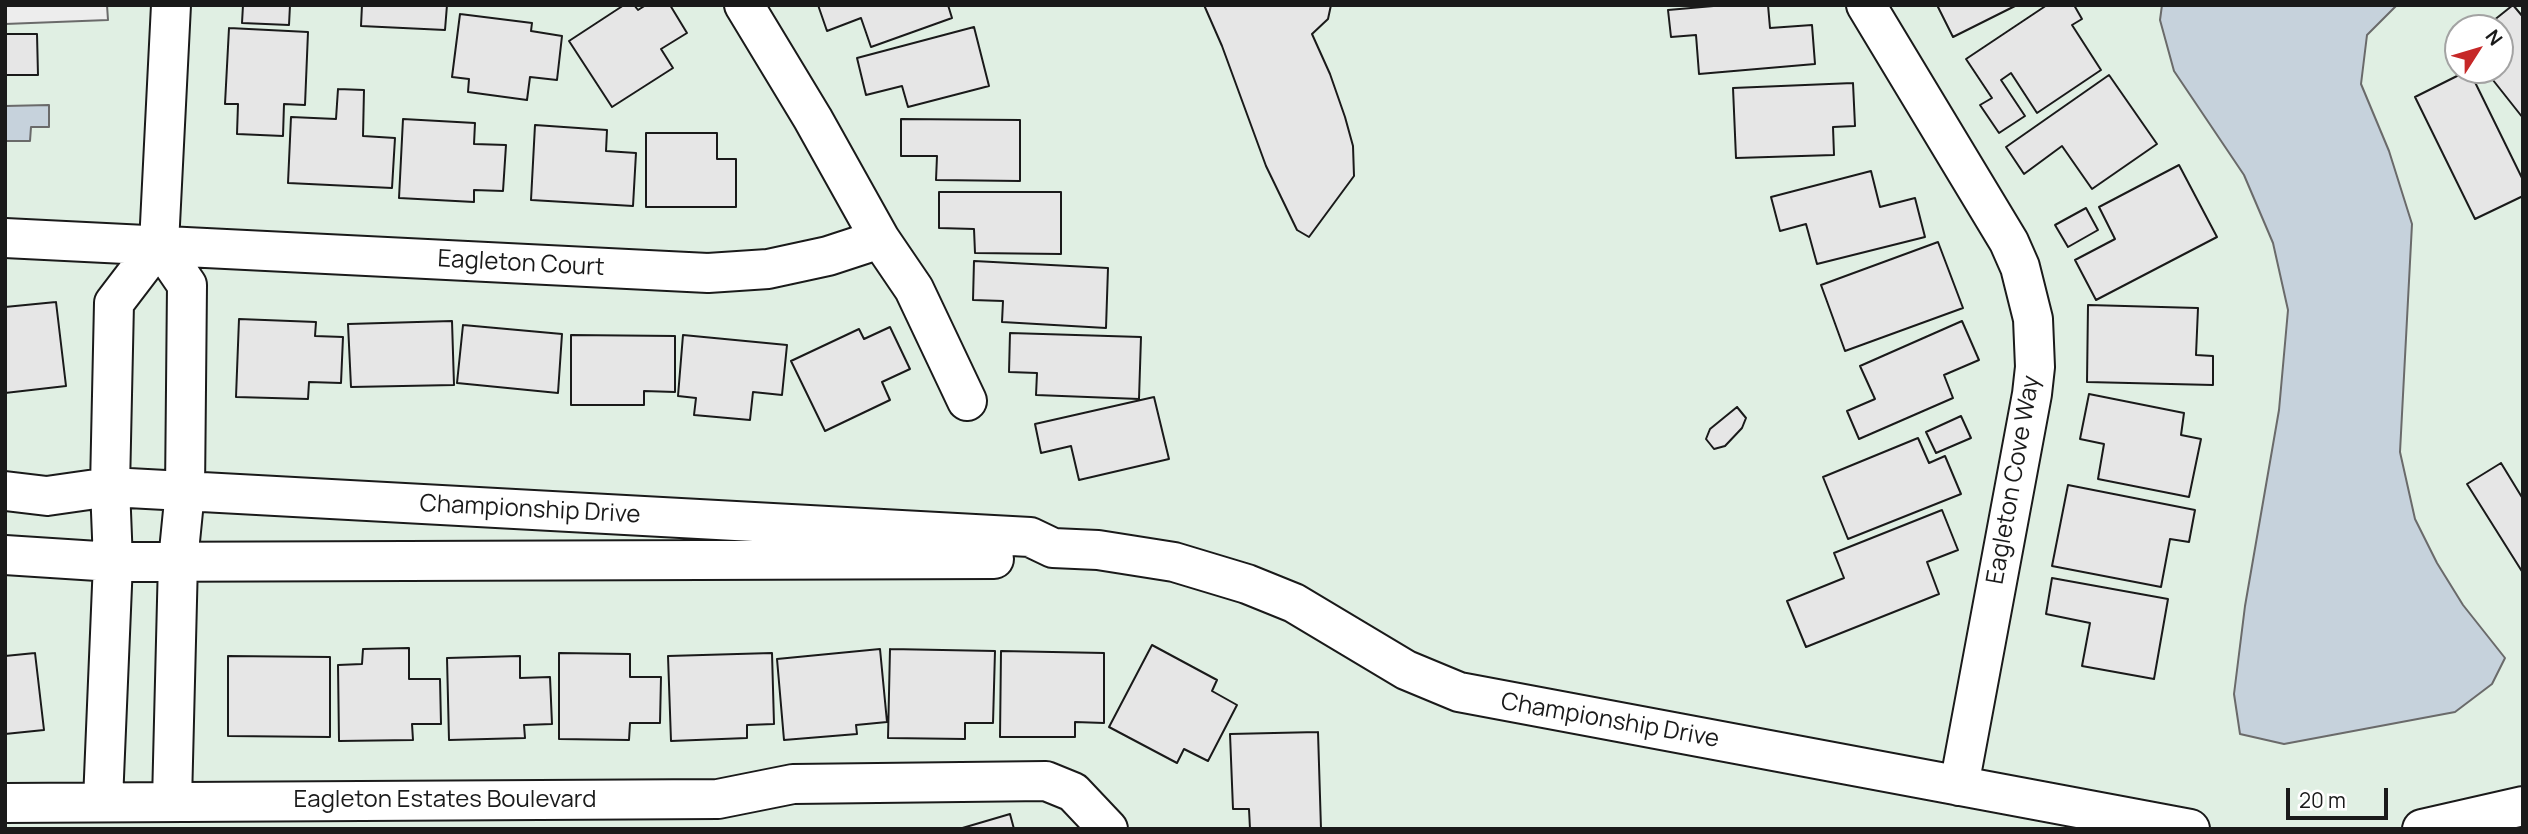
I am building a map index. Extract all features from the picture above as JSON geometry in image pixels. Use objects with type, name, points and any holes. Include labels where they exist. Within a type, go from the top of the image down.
[{"type":"street","points":[[103,801],[113,562],[110,487],[114,303],[159,244],[172,5]]},
{"type":"street","points":[[744,5],[813,119],[880,239],[914,289],[967,401]]},
{"type":"street","name":"Eagleton Cove Way","points":[[1866,5],[2008,242],[2020,267],[2033,319],[2035,367],[2032,394],[1959,786]]},
{"type":"street","name":"Eagleton Court","points":[[5,237],[708,273],[768,269],[828,256],[880,239]]},
{"type":"street","points":[[159,244],[187,285],[185,491],[178,561],[172,801]]},
{"type":"street","name":"Championship Drive","points":[[5,491],[47,496],[110,487],[1030,537],[1053,548],[1098,550],[1174,562],[1247,584],[1294,603],[1406,670],[1459,692],[2190,829]]},
{"type":"street","name":"Championship Drive","points":[[5,555],[113,562],[1034,558],[1053,548]]},
{"type":"street","name":"Eagleton Estates Boulevard","points":[[5,803],[172,801],[719,814],[744,796],[793,784],[1046,781],[1073,792],[1108,829]]},
{"type":"street","points":[[2422,829],[2523,806]]},
{"type":"green space","points":[[5,5],[2523,5],[2523,829],[5,829]]},
{"type":"shaded area","points":[[5,5],[107,5],[108,20],[5,24]]},
{"type":"shaded area","points":[[2162,5],[2397,5],[2367,35],[2361,84],[2389,151],[2412,224],[2400,452],[2415,519],[2437,563],[2463,605],[2505,658],[2492,684],[2455,712],[2284,744],[2240,734],[2234,694],[2245,606],[2279,410],[2288,310],[2273,243],[2244,175],[2174,71],[2160,20]]},
{"type":"shaded area","points":[[49,105],[49,127],[31,127],[30,141],[5,141],[5,106]]},
{"type":"building","points":[[243,5],[290,5],[289,25],[242,23]]},
{"type":"building","points":[[362,5],[447,5],[445,30],[361,26]]},
{"type":"building","points":[[624,5],[634,5],[638,10],[646,5],[670,5],[687,33],[661,49],[673,68],[612,107],[569,41]]},
{"type":"building","points":[[818,5],[948,5],[952,18],[871,47],[861,18],[827,31]]},
{"type":"building","points":[[1204,5],[1331,5],[1328,19],[1312,34],[1345,117],[1353,146],[1354,176],[1309,237],[1297,230],[1266,166]]},
{"type":"building","points":[[1725,5],[1768,5],[1770,28],[1812,25],[1815,64],[1699,74],[1696,35],[1671,37],[1668,10]]},
{"type":"building","points":[[1937,5],[2017,5],[1953,37]]},
{"type":"building","points":[[2047,5],[2074,5],[2082,19],[2072,25],[2101,70],[2037,113],[2011,73],[2001,80],[2025,116],[1999,133],[1980,105],[1992,98],[1966,59]]},
{"type":"building","points":[[2513,5],[2523,17],[2523,118],[2496,84],[2514,84],[2514,14],[2502,14]]},
{"type":"building","points":[[460,14],[532,23],[531,31],[562,36],[557,80],[530,77],[527,100],[468,92],[469,79],[452,77]]},
{"type":"building","points":[[974,27],[989,86],[908,107],[902,86],[866,95],[857,58]]},
{"type":"building","points":[[229,28],[308,32],[305,105],[284,104],[283,136],[237,134],[238,104],[225,104]]},
{"type":"building","points":[[5,34],[37,34],[38,75],[5,75]]},
{"type":"building","points":[[2109,75],[2157,144],[2092,189],[2062,146],[2024,174],[2006,147]]},
{"type":"building","points":[[2444,82],[2476,84],[2523,180],[2523,196],[2475,219],[2415,97]]},
{"type":"building","points":[[1853,83],[1855,126],[1833,127],[1834,155],[1736,158],[1733,88]]},
{"type":"building","points":[[338,89],[364,90],[363,136],[395,138],[392,188],[288,183],[291,117],[336,119]]},
{"type":"building","points":[[403,119],[475,123],[474,144],[506,145],[503,191],[474,190],[474,202],[399,198]]},
{"type":"building","points":[[901,119],[1020,120],[1020,181],[936,180],[937,156],[901,156]]},
{"type":"building","points":[[535,125],[607,130],[606,151],[636,153],[633,206],[531,200]]},
{"type":"building","points":[[646,133],[717,133],[717,159],[736,159],[736,207],[646,207]]},
{"type":"building","points":[[2179,165],[2217,237],[2096,300],[2075,260],[2115,239],[2099,207]]},
{"type":"building","points":[[1871,171],[1880,207],[1915,198],[1925,237],[1817,264],[1806,224],[1780,231],[1771,197]]},
{"type":"building","points":[[939,192],[1061,192],[1061,254],[975,253],[974,229],[939,228]]},
{"type":"building","points":[[2086,208],[2098,230],[2068,247],[2055,225]]},
{"type":"building","points":[[1938,242],[1963,308],[1845,351],[1821,285]]},
{"type":"building","points":[[974,261],[1108,268],[1106,328],[1002,322],[1003,301],[973,300]]},
{"type":"building","points":[[56,302],[66,386],[5,393],[5,307]]},
{"type":"building","points":[[2088,305],[2198,308],[2196,355],[2213,356],[2213,385],[2087,382]]},
{"type":"building","points":[[239,319],[316,322],[315,336],[343,337],[341,383],[309,382],[308,399],[236,397]]},
{"type":"building","points":[[452,321],[454,385],[351,387],[348,324]]},
{"type":"building","points":[[1962,321],[1979,360],[1944,375],[1953,398],[1859,439],[1847,411],[1875,399],[1860,366]]},
{"type":"building","points":[[463,325],[562,334],[558,393],[457,383]]},
{"type":"building","points":[[890,327],[910,369],[882,382],[890,400],[825,431],[791,361],[859,329],[864,339]]},
{"type":"building","points":[[1010,333],[1141,337],[1139,399],[1036,395],[1037,373],[1009,372]]},
{"type":"building","points":[[571,335],[675,336],[675,392],[644,391],[644,405],[571,405]]},
{"type":"building","points":[[683,335],[787,345],[782,395],[753,392],[750,420],[694,415],[696,398],[678,396]]},
{"type":"building","points":[[2089,394],[2184,413],[2181,435],[2201,439],[2189,497],[2098,479],[2104,444],[2080,439]]},
{"type":"building","points":[[1154,397],[1169,459],[1079,480],[1071,446],[1041,453],[1035,424]]},
{"type":"building","points":[[1737,407],[1746,418],[1742,428],[1725,446],[1714,449],[1706,439],[1710,429]]},
{"type":"building","points":[[1961,416],[1971,438],[1936,453],[1926,432]]},
{"type":"building","points":[[1918,438],[1929,463],[1945,456],[1961,494],[1848,539],[1823,477]]},
{"type":"building","points":[[2501,463],[2523,499],[2523,573],[2467,484]]},
{"type":"building","points":[[2068,485],[2195,510],[2189,542],[2170,539],[2161,587],[2052,566]]},
{"type":"building","points":[[1942,510],[1958,550],[1927,562],[1939,594],[1806,647],[1787,601],[1844,578],[1834,553]]},
{"type":"building","points":[[2052,578],[2168,599],[2154,679],[2082,666],[2090,623],[2046,614]]},
{"type":"building","points":[[1152,645],[1217,680],[1212,691],[1237,705],[1208,761],[1184,749],[1177,763],[1109,727]]},
{"type":"building","points":[[409,648],[409,679],[440,679],[441,724],[412,724],[413,740],[339,741],[338,665],[362,664],[363,649]]},
{"type":"building","points":[[880,649],[887,722],[856,725],[857,734],[784,740],[777,659]]},
{"type":"building","points":[[890,649],[995,651],[993,723],[965,723],[965,739],[888,738]]},
{"type":"building","points":[[1001,651],[1104,653],[1104,723],[1075,722],[1075,737],[1000,737]]},
{"type":"building","points":[[35,653],[44,730],[5,734],[5,656]]},
{"type":"building","points":[[559,653],[630,654],[630,677],[661,677],[660,723],[630,723],[629,740],[559,739]]},
{"type":"building","points":[[772,653],[774,724],[747,725],[747,738],[671,741],[668,656]]},
{"type":"building","points":[[228,656],[330,657],[330,737],[228,736]]},
{"type":"building","points":[[520,656],[520,678],[550,677],[552,724],[524,725],[525,738],[449,740],[447,658]]},
{"type":"building","points":[[1318,732],[1321,829],[1250,829],[1249,809],[1233,809],[1230,734]]},
{"type":"building","points":[[1010,814],[1014,829],[959,829]]}]
